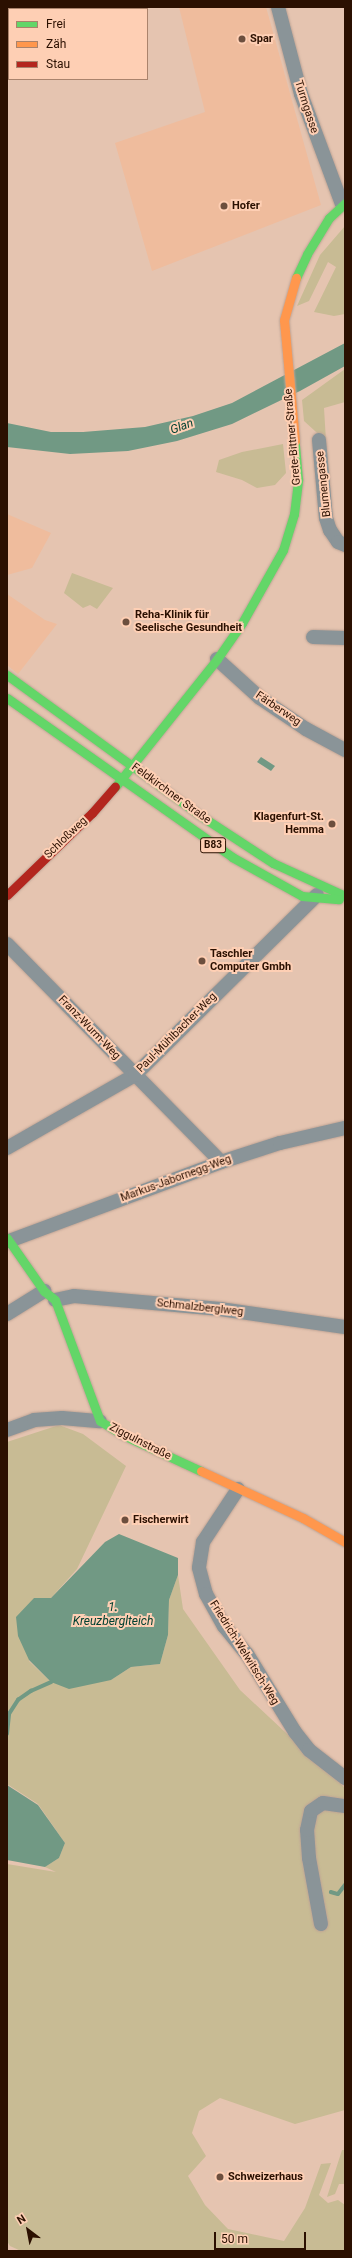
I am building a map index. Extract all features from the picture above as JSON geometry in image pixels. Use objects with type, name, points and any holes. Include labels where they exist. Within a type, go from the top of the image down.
[{"type":"street","name":"Turmgasse","points":[[278,7],[301,94],[344,203]]},
{"type":"street","name":"Grete-Bittner-Straße","points":[[122,779],[217,659],[272,571],[289,534],[298,479],[285,346],[284,320],[290,293],[306,254],[329,218],[344,203]]},
{"type":"street","name":"Blumengasse","points":[[319,440],[326,518],[330,530],[338,542],[345,545]]},
{"type":"street","points":[[313,637],[345,638]]},
{"type":"street","name":"Färberweg","points":[[217,659],[260,698],[306,729],[345,750]]},
{"type":"street","name":"Feldkirchner Straße","points":[[8,679],[133,766],[198,814],[273,863],[345,898]]},
{"type":"street","name":"Feldkirchner Straße","points":[[7,698],[232,857],[294,892],[312,898],[345,898]]},
{"type":"street","name":"Schloßweg","points":[[7,895],[92,813],[122,779]]},
{"type":"street","name":"Paul-Mühlbacher-Weg","points":[[7,1148],[135,1075],[312,898],[325,889]]},
{"type":"street","name":"Franz-Wurm-Weg","points":[[7,944],[221,1162]]},
{"type":"street","name":"Markus-Jabornegg-Weg","points":[[8,1239],[221,1162],[280,1143],[345,1128]]},
{"type":"street","points":[[8,1239],[44,1291],[55,1300]]},
{"type":"street","points":[[7,1314],[44,1291]]},
{"type":"street","name":"Schmalzberglweg","points":[[55,1300],[74,1296],[220,1309],[345,1327]]},
{"type":"street","name":"Ziggulnstraße","points":[[55,1300],[100,1421],[123,1435],[303,1518],[345,1542]]},
{"type":"street","points":[[7,1430],[34,1420],[62,1418],[100,1421]]},
{"type":"street","name":"Friedrich-Welwitsch-Weg","points":[[238,1489],[203,1542],[199,1568],[206,1594],[224,1626],[247,1654],[295,1732],[310,1750],[345,1778]]},
{"type":"street","points":[[321,1924],[309,1858],[307,1830],[311,1811],[323,1803],[345,1806]]},
{"type":"shaded area","points":[[179,7],[266,7],[321,205],[152,271],[115,143],[205,112]]},
{"type":"shaded area","points":[[345,226],[345,314],[334,316],[314,312],[336,267],[328,262],[309,301],[297,306],[320,255]]},
{"type":"shaded area","points":[[345,369],[345,402],[324,408],[326,441],[304,421],[302,400]]},
{"type":"shaded area","points":[[283,444],[286,473],[275,485],[257,488],[242,480],[216,472],[219,460],[242,452]]},
{"type":"shaded area","points":[[7,514],[51,533],[32,568],[7,575]]},
{"type":"shaded area","points":[[72,573],[113,588],[97,609],[90,605],[83,608],[64,593]]},
{"type":"shaded area","points":[[7,594],[45,620],[57,624],[18,674],[7,665]]},
{"type":"shaded area","points":[[59,1425],[83,1434],[126,1466],[77,1569],[51,1598],[34,1598],[29,1661],[51,1682],[111,1680],[131,1667],[160,1664],[168,1635],[169,1600],[178,1575],[183,1609],[240,1690],[345,1788],[345,2110],[295,2124],[220,2098],[199,2111],[192,2133],[206,2156],[188,2176],[205,2205],[228,2229],[284,2241],[305,2208],[321,2164],[331,2163],[319,2195],[328,2203],[338,2200],[345,2205],[345,2251],[21,2251],[10,2246],[7,2241],[7,1864],[56,1872],[45,1867],[59,1858],[65,1843],[38,1804],[7,1784],[7,1442]]},
{"type":"shaded area","points":[[342,2150],[345,2150],[345,2184],[339,2184],[335,2194],[327,2197]]},
{"type":"water","name":"Glan","points":[[345,343],[345,366],[300,391],[232,424],[177,441],[128,451],[70,454],[7,447],[7,423],[51,432],[83,432],[145,427],[193,416],[232,403]]},
{"type":"water","points":[[261,757],[275,766],[271,771],[257,762]]},
{"type":"water","name":"1. Kreuzberglteich","points":[[119,1534],[178,1558],[178,1575],[169,1600],[168,1635],[160,1664],[131,1667],[111,1680],[69,1689],[51,1682],[29,1660],[18,1636],[16,1617],[34,1598],[51,1598],[105,1542]]},
{"type":"water","points":[[7,1785],[38,1805],[65,1843],[59,1858],[45,1867],[7,1860]]},
{"type":"waterway","points":[[7,1734],[9,1714],[18,1700],[31,1691],[51,1682]]},
{"type":"waterway","points":[[331,1892],[338,1894],[345,1885]]},
{"type":"traffic: fast","points":[[296,278],[307,254],[329,218],[345,203]]},
{"type":"traffic: fast","points":[[115,787],[217,659],[242,623],[283,550],[294,514],[298,479],[295,441]]},
{"type":"traffic: fast","points":[[7,675],[198,814],[273,863],[345,896]]},
{"type":"traffic: fast","points":[[7,698],[232,857],[302,896],[339,899]]},
{"type":"traffic: fast","points":[[7,1238],[44,1291],[55,1300],[100,1421],[123,1435],[201,1471]]},
{"type":"traffic: slow","points":[[295,441],[284,320],[296,278]]},
{"type":"traffic: slow","points":[[201,1471],[303,1518],[345,1542]]},
{"type":"traffic: jam","points":[[7,895],[92,813],[115,787]]},
{"type":"place","name":"Spar","points":[[242,39]]},
{"type":"place","name":"Hofer","points":[[224,206]]},
{"type":"place","name":"Reha-Klinik für Seelische Gesundheit","points":[[126,622]]},
{"type":"place","name":"Klagenfurt-St. Hemma","points":[[332,824]]},
{"type":"place","name":"Taschler Computer Gmbh","points":[[202,961]]},
{"type":"place","name":"Fischerwirt","points":[[125,1520]]},
{"type":"place","name":"Schweizerhaus","points":[[220,2177]]}]
